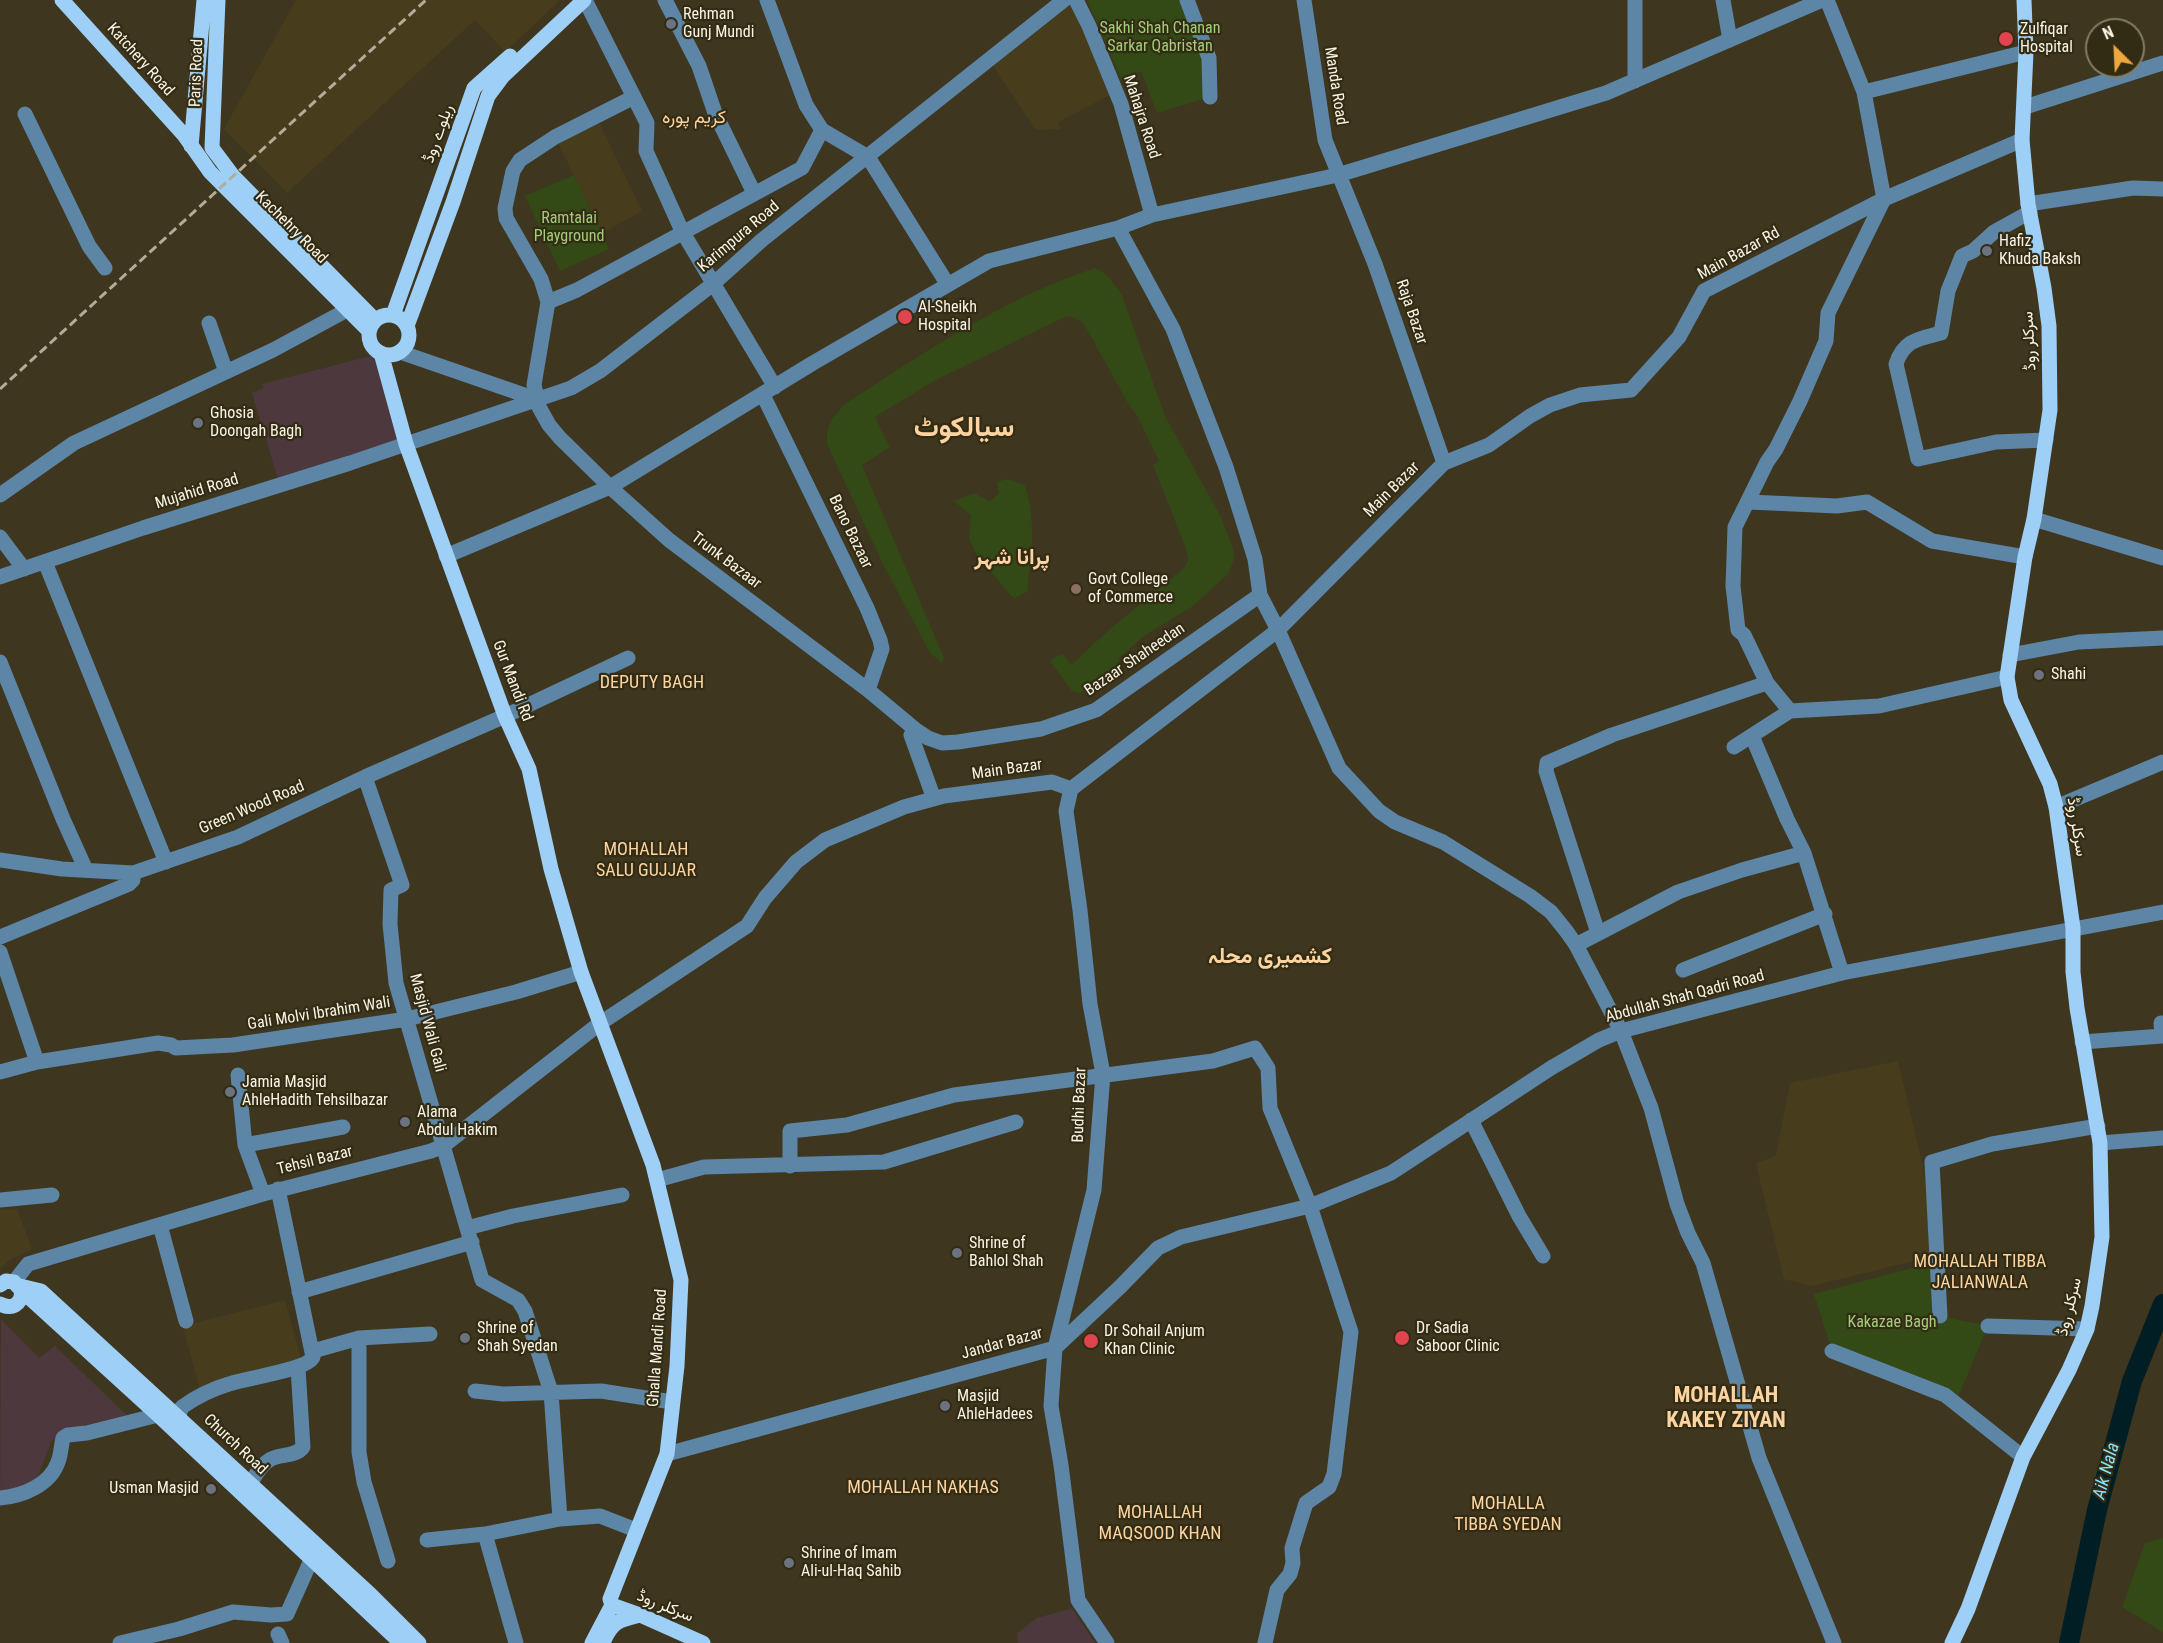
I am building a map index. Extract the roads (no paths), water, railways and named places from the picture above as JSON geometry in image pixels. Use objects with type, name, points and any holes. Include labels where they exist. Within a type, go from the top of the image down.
[{"type":"main road","name":"Katchery Road","points":[[62,0],[191,146]]},
{"type":"main road","name":"Paris Road","points":[[191,146],[204,0]]},
{"type":"main road","name":"Paris Road","points":[[212,148],[218,0]]},
{"type":"main road","name":"ریلوے روڈ","points":[[393,315],[474,88],[571,0]]},
{"type":"main road","points":[[407,326],[453,202],[488,96],[503,76],[584,0]]},
{"type":"main road","name":"سرکلر روڈ","points":[[1952,1643],[1968,1609],[2023,1457],[2069,1370],[2087,1329],[2102,1237],[2100,1143],[2082,1042],[2073,972],[2073,928],[2056,807],[2050,784],[2011,700],[2007,677],[2050,410],[2049,327],[2029,208],[2022,140],[2026,52],[2024,0]]},
{"type":"main road","name":"Kachehry Road","points":[[191,146],[220,183],[347,310],[372,326]]},
{"type":"main road","name":"Kachehry Road","points":[[212,148],[233,176],[372,326]]},
{"type":"main road","points":[[387,314],[400,317],[410,334],[408,341],[400,352],[381,353],[371,344],[372,326],[387,314]]},
{"type":"main road","name":"Gur Mandi Rd","points":[[381,353],[406,444],[505,716],[529,769],[551,869],[581,972],[599,1024]]},
{"type":"main road","name":"Ghalla Mandi Road","points":[[596,1641],[612,1605],[610,1599],[667,1454],[677,1366],[681,1280],[653,1165],[599,1024]]},
{"type":"main road","points":[[0,1304],[9,1307],[16,1305],[22,1299],[14,1286]]},
{"type":"main road","name":"Church Road","points":[[14,1286],[158,1415],[401,1643]]},
{"type":"main road","name":"Church Road","points":[[14,1286],[41,1291],[371,1595],[419,1643]]},
{"type":"main road","name":"سرکلر روڈ","points":[[612,1605],[699,1642]]},
{"type":"main road","points":[[580,1643],[596,1641],[624,1618],[640,1615]]},
{"type":"street","name":"Bano Bazaar","points":[[584,0],[647,123],[646,151],[682,231],[769,391],[867,608],[882,649],[868,690]]},
{"type":"street","points":[[665,0],[699,66],[715,113],[754,193]]},
{"type":"street","points":[[767,0],[806,105],[822,130],[868,157],[948,285]]},
{"type":"street","name":"Karimpura Road","points":[[406,444],[571,388],[600,371],[712,284],[762,240],[1064,0]]},
{"type":"street","name":"Mahajra Road","points":[[1076,0],[1121,104],[1152,215]]},
{"type":"street","points":[[1187,0],[1209,58],[1210,97]]},
{"type":"street","name":"Manda Road","points":[[1304,0],[1325,140],[1338,175]]},
{"type":"street","points":[[1635,0],[1635,81]]},
{"type":"street","points":[[1723,0],[1730,40]]},
{"type":"street","points":[[446,556],[610,487],[990,261],[1118,228],[1152,215],[1338,175],[1606,93],[1822,0]]},
{"type":"street","points":[[1790,711],[1767,683],[1744,635],[1738,630],[1733,586],[1735,527],[1800,401],[1826,341],[1828,313],[1884,199],[1864,92],[1827,0]]},
{"type":"street","points":[[1864,92],[2026,52]]},
{"type":"street","points":[[2025,107],[2163,63]]},
{"type":"street","points":[[400,352],[536,399],[534,385],[548,302],[541,279],[506,218],[505,208],[513,171],[520,160],[563,132],[634,97]]},
{"type":"street","points":[[25,114],[89,246],[105,268]]},
{"type":"street","points":[[548,302],[577,290],[801,168],[822,130]]},
{"type":"street","name":"Main Bazar Rd","points":[[1444,463],[1489,445],[1550,405],[1580,395],[1631,390],[1679,337],[1704,291],[1884,199],[2022,140]]},
{"type":"street","name":"Raja Bazar","points":[[1338,175],[1375,264],[1444,463]]},
{"type":"street","points":[[2046,441],[1996,442],[1918,459],[1896,364],[1899,354],[1905,345],[1919,338],[1941,333],[1948,291],[1962,256],[1973,251],[1994,232],[2029,208],[2133,188],[2163,189]]},
{"type":"street","points":[[1118,228],[1173,329],[1226,467],[1255,559],[1260,595],[1278,630],[1339,768],[1366,799],[1395,822],[1443,842],[1530,896],[1551,912],[1576,945],[1621,1031],[1651,1108],[1681,1214],[1703,1263],[1760,1458],[1834,1643]]},
{"type":"street","points":[[0,495],[74,443],[273,350],[347,310]]},
{"type":"street","points":[[209,323],[226,372]]},
{"type":"street","name":"Trunk Bazaar","points":[[536,399],[546,420],[560,438],[669,540],[833,666],[868,690],[916,730]]},
{"type":"street","name":"Mujahid Road","points":[[0,577],[143,528],[406,444]]},
{"type":"street","name":"Main Bazar","points":[[599,1024],[747,926],[765,898],[796,862],[825,840],[904,807],[934,799],[1052,782],[1071,789],[1278,630],[1444,463]]},
{"type":"street","points":[[1749,502],[1837,506],[1867,502],[1932,541],[2025,557]]},
{"type":"street","points":[[2034,519],[2163,558]]},
{"type":"street","points":[[0,537],[24,569]]},
{"type":"street","points":[[45,562],[166,862]]},
{"type":"street","name":"Bazaar Shaheedan","points":[[916,730],[942,743],[958,742],[1041,729],[1096,710],[1260,595]]},
{"type":"street","points":[[2010,655],[2079,642],[2163,638]]},
{"type":"street","name":"Green Wood Road","points":[[0,860],[62,869],[133,873],[238,837],[627,658]]},
{"type":"street","points":[[0,662],[86,870]]},
{"type":"street","points":[[1734,747],[1790,711],[1879,706],[2007,677]]},
{"type":"street","points":[[1598,933],[1546,771],[1547,763],[1612,735],[1767,683]]},
{"type":"street","points":[[916,730],[911,735],[934,799]]},
{"type":"street","points":[[1752,736],[1804,853],[1842,973]]},
{"type":"street","points":[[2056,807],[2163,762]]},
{"type":"street","name":"Masjid Wali Gali","points":[[365,777],[402,885],[391,890],[390,924],[396,983],[482,1280],[518,1300],[525,1311],[551,1392],[560,1519]]},
{"type":"street","name":"Budhi Bazar","points":[[1071,789],[1066,811],[1090,1004],[1103,1074],[1094,1190],[1055,1348],[1051,1406],[1078,1599],[1107,1643]]},
{"type":"street","points":[[1576,945],[1678,892],[1742,870],[1804,853]]},
{"type":"street","points":[[0,937],[129,884],[133,880],[133,873]]},
{"type":"street","name":"Abdullah Shah Qadri Road","points":[[1310,1206],[1391,1173],[1572,1055],[1621,1031],[1842,973],[2163,912]]},
{"type":"street","points":[[1683,970],[1825,914]]},
{"type":"street","points":[[0,952],[37,1062]]},
{"type":"street","name":"Gali Molvi Ibrahim Wali","points":[[0,1072],[37,1062],[158,1043],[176,1048],[233,1045],[407,1019],[516,992],[581,972]]},
{"type":"street","points":[[2082,1042],[2162,1036],[2161,1023],[2163,1023]]},
{"type":"street","name":"Tehsil Bazar","points":[[14,1286],[28,1264],[271,1191],[443,1146],[599,1024]]},
{"type":"street","points":[[790,1166],[790,1131],[847,1125],[954,1095],[1213,1061],[1255,1048],[1268,1068],[1270,1108],[1310,1206],[1351,1332],[1334,1474],[1329,1487],[1306,1503],[1292,1548],[1293,1563],[1290,1574],[1277,1590],[1264,1643]]},
{"type":"street","points":[[178,1417],[182,1407],[204,1393],[251,1377],[298,1368],[311,1361],[313,1351],[271,1191],[245,1145],[238,1075]]},
{"type":"street","points":[[1471,1120],[1519,1216],[1543,1256]]},
{"type":"street","points":[[657,1180],[704,1167],[884,1162],[1016,1122]]},
{"type":"street","points":[[1940,1316],[1932,1162],[1992,1144],[2098,1126]]},
{"type":"street","points":[[245,1145],[343,1127]]},
{"type":"street","points":[[2100,1143],[2163,1138]]},
{"type":"street","points":[[0,1200],[52,1195]]},
{"type":"street","points":[[299,1292],[469,1235],[513,1216],[622,1195]]},
{"type":"street","name":"Jandar Bazar","points":[[667,1454],[1055,1348],[1158,1248],[1181,1237],[1310,1206]]},
{"type":"street","points":[[160,1225],[186,1321]]},
{"type":"street","points":[[1988,1326],[2087,1329]]},
{"type":"street","points":[[313,1351],[358,1338],[430,1334]]},
{"type":"street","points":[[358,1338],[359,1452],[364,1482],[388,1561]]},
{"type":"street","points":[[1832,1351],[1945,1395],[2023,1457]]},
{"type":"street","points":[[250,1484],[267,1461],[274,1457],[295,1453],[303,1447],[298,1368]]},
{"type":"street","points":[[475,1390],[503,1394],[601,1391],[672,1402]]},
{"type":"street","points":[[0,1498],[24,1493],[41,1484],[53,1472],[58,1462],[63,1438],[68,1435],[87,1434],[158,1415]]},
{"type":"street","points":[[427,1540],[485,1534],[560,1519],[600,1516],[636,1530]]},
{"type":"street","points":[[485,1534],[516,1643]]},
{"type":"street","points":[[120,1643],[182,1636],[233,1612],[287,1614],[312,1558]]},
{"type":"waterway","name":"Aik Nala","points":[[2069,1643],[2097,1510],[2132,1381],[2163,1304]]},
{"type":"railway","points":[[0,389],[426,0]]},
{"type":"place","name":"Rehman Gunj Mundi","points":[[671,24]]},
{"type":"place","name":"Zulfiqar Hospital","points":[[2006,39]]},
{"type":"place","name":"Hafiz Khuda Baksh","points":[[1987,251]]},
{"type":"place","name":"Al-Sheikh Hospital","points":[[905,317]]},
{"type":"place","name":"Ghosia Doongah Bagh","points":[[198,423]]},
{"type":"place","name":"Govt College of Commerce","points":[[1076,589]]},
{"type":"place","name":"Shahi","points":[[2039,675]]},
{"type":"place","name":"Jamia Masjid AhleHadith Tehsilbazar","points":[[230,1092]]},
{"type":"place","name":"Alama Abdul Hakim","points":[[405,1122]]},
{"type":"place","name":"Shrine of Bahlol Shah","points":[[957,1253]]},
{"type":"place","name":"Shrine of Shah Syedan","points":[[465,1338]]},
{"type":"place","name":"Dr Sadia Saboor Clinic","points":[[1402,1338]]},
{"type":"place","name":"Dr Sohail Anjum Khan Clinic","points":[[1091,1341]]},
{"type":"place","name":"Masjid AhleHadees","points":[[945,1406]]},
{"type":"place","name":"Usman Masjid","points":[[211,1489]]},
{"type":"place","name":"Shrine of Imam Ali-ul-Haq Sahib","points":[[789,1563]]},
{"type":"district","name":"کریم پورہ","points":[[694,118]]},
{"type":"district","name":"سیالکوٹ","points":[[964,429]]},
{"type":"district","name":"پرانا شہر","points":[[1012,558]]},
{"type":"district","name":"DEPUTY BAGH","points":[[652,683]]},
{"type":"district","name":"MOHALLAH SALU GUJJAR","points":[[646,860]]},
{"type":"district","name":"کشمیری محلہ","points":[[1270,957]]},
{"type":"district","name":"MOHALLAH TIBBA JALIANWALA","points":[[1980,1272]]},
{"type":"district","name":"MOHALLAH KAKEY ZIYAN","points":[[1726,1408]]},
{"type":"district","name":"MOHALLAH NAKHAS","points":[[923,1488]]},
{"type":"district","name":"MOHALLA TIBBA SYEDAN","points":[[1508,1514]]},
{"type":"district","name":"MOHALLAH MAQSOOD KHAN","points":[[1160,1523]]},
{"type":"park label","name":"Sakhi Shah Chanan Sarkar Qabristan","points":[[1160,38]]},
{"type":"park label","name":"Ramtalai Playground","points":[[569,228]]},
{"type":"park label","name":"Kakazae Bagh","points":[[1892,1323]]}]
